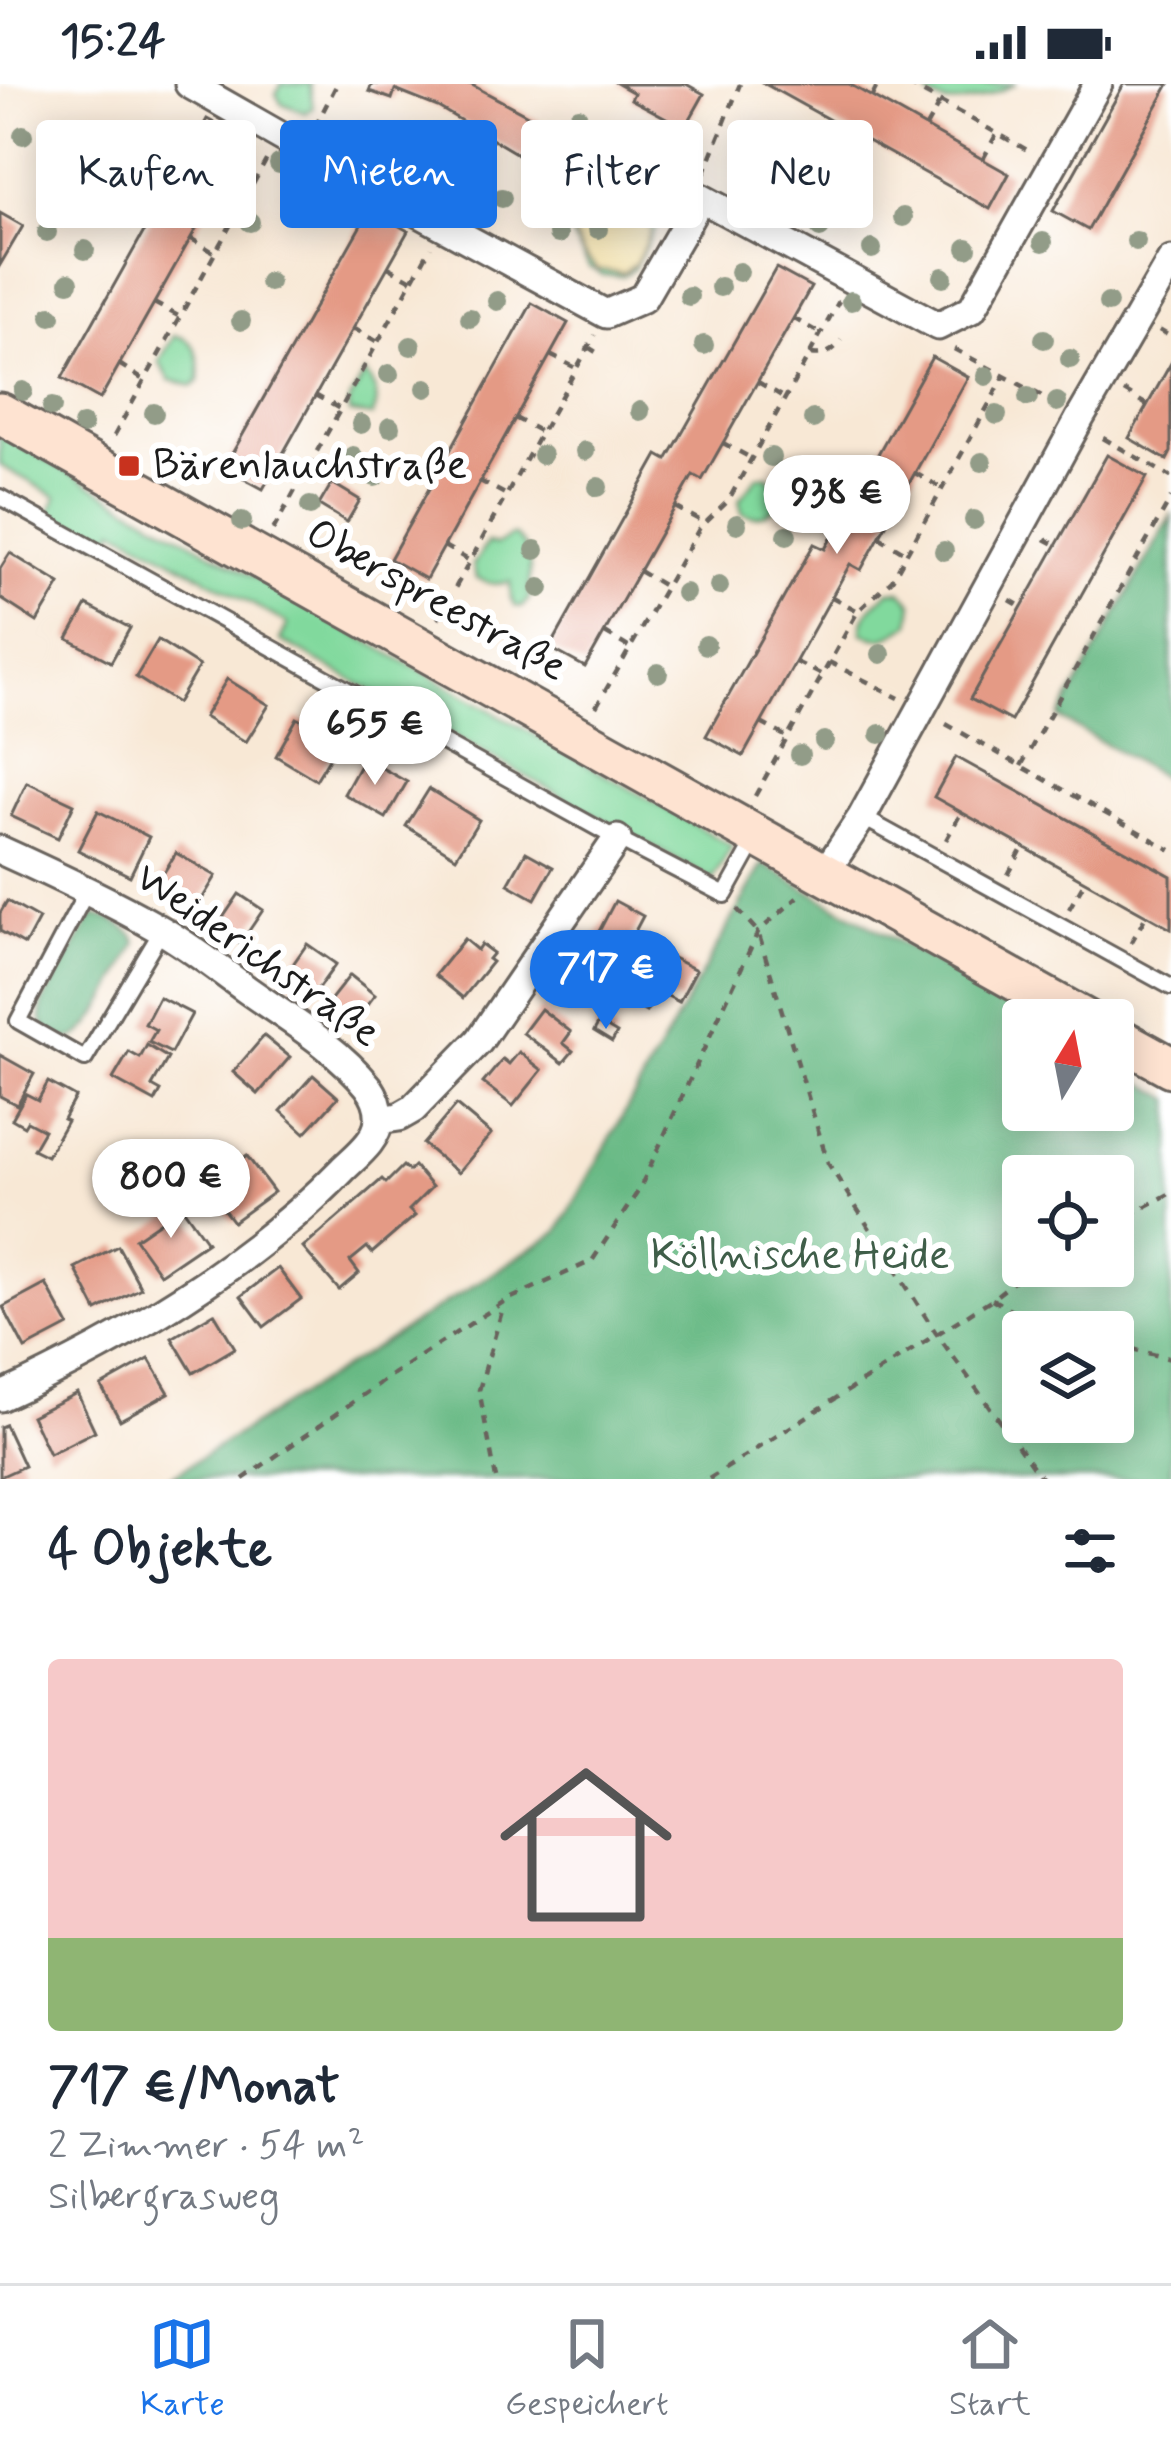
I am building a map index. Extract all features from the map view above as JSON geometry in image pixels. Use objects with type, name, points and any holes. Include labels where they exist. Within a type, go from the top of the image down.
[{"type":"main road","name":"Oberspreestraße","points":[[0,413],[1049,999]]},
{"type":"main road","points":[[1134,1047],[1171,1067]]},
{"type":"street","points":[[188,84],[280,136]]},
{"type":"street","points":[[703,199],[938,326],[972,309],[1098,84]]},
{"type":"street","points":[[446,228],[606,314],[643,298],[684,228]]},
{"type":"street","points":[[824,874],[862,817],[1087,425],[1171,261]]},
{"type":"street","points":[[0,1396],[69,1365],[194,1290],[326,1186],[374,1136],[379,1120],[413,1109],[479,1041],[616,839]]},
{"type":"street","name":"Weiderichstraße","points":[[0,850],[88,889],[162,930],[322,1043],[371,1090],[379,1120]]},
{"type":"lane","points":[[0,497],[724,895],[748,831]]},
{"type":"lane","points":[[862,817],[1171,987]]},
{"type":"lane","points":[[88,889],[18,1021],[85,1059],[162,930]]},
{"type":"path","points":[[310,120],[337,84]]},
{"type":"path","points":[[703,182],[740,84]]},
{"type":"path","points":[[872,97],[878,84]]},
{"type":"path","points":[[908,84],[1053,165]]},
{"type":"path","points":[[926,127],[940,102]]},
{"type":"path","points":[[982,159],[997,133]]},
{"type":"path","points":[[256,180],[280,153]]},
{"type":"path","points":[[261,170],[271,176]]},
{"type":"path","points":[[97,468],[229,228]]},
{"type":"path","points":[[258,558],[441,228]]},
{"type":"path","points":[[190,238],[215,254]]},
{"type":"path","points":[[426,255],[435,260]]},
{"type":"path","points":[[388,267],[412,280]]},
{"type":"path","points":[[580,736],[699,529],[728,501],[850,280]]},
{"type":"path","points":[[154,303],[180,317]]},
{"type":"path","points":[[420,649],[606,314]]},
{"type":"path","points":[[794,318],[820,334]]},
{"type":"path","points":[[938,326],[944,344],[1005,375],[1171,476]]},
{"type":"path","points":[[353,328],[378,342]]},
{"type":"path","points":[[810,354],[833,351],[841,340]]},
{"type":"path","points":[[588,347],[601,355]]},
{"type":"path","points":[[550,355],[577,368]]},
{"type":"path","points":[[119,364],[145,381]]},
{"type":"path","points":[[748,831],[787,737],[858,611],[892,580],[1005,375]]},
{"type":"path","points":[[758,382],[785,398]]},
{"type":"path","points":[[1119,388],[1148,405]]},
{"type":"path","points":[[315,395],[340,409]]},
{"type":"path","points":[[515,418],[541,432]]},
{"type":"path","points":[[723,442],[751,458]]},
{"type":"path","points":[[280,457],[306,471]]},
{"type":"path","points":[[915,472],[943,489]]},
{"type":"path","points":[[480,481],[506,495]]},
{"type":"path","points":[[1021,766],[1171,498]]},
{"type":"path","points":[[675,507],[705,523]]},
{"type":"path","points":[[879,537],[907,554]]},
{"type":"path","points":[[444,546],[470,561]]},
{"type":"path","points":[[639,571],[666,587]]},
{"type":"path","points":[[832,597],[858,611]]},
{"type":"path","points":[[605,633],[630,648]]},
{"type":"path","points":[[796,662],[822,676]]},
{"type":"path","points":[[830,662],[1171,850]]},
{"type":"path","points":[[761,723],[787,737]]},
{"type":"path","points":[[946,841],[961,813]]},
{"type":"path","points":[[1008,875],[1023,847]]},
{"type":"path","points":[[247,1478],[505,1300],[592,1261],[639,1190],[758,932],[824,874]]},
{"type":"path","points":[[1069,909],[1084,881]]},
{"type":"path","points":[[724,895],[758,932],[828,1163],[936,1334],[1042,1479]]},
{"type":"path","points":[[1131,944],[1146,916]]},
{"type":"path","points":[[1134,1213],[1171,1193]]},
{"type":"path","points":[[709,1479],[1007,1287]]},
{"type":"path","points":[[992,1299],[1012,1311]]},
{"type":"path","points":[[496,1479],[479,1390],[505,1300]]},
{"type":"path","points":[[1134,1349],[1171,1359]]},
{"type":"green space","points":[[282,84],[310,84],[313,108],[306,113],[281,103],[276,94]]},
{"type":"green space","points":[[926,84],[1016,84],[972,101],[949,103],[929,96]]},
{"type":"green space","points":[[568,228],[655,228],[634,269],[623,276],[603,275],[589,267]]},
{"type":"green space","points":[[174,336],[188,341],[196,352],[199,381],[193,386],[170,380],[159,362]]},
{"type":"green space","points":[[365,373],[376,394],[372,416],[349,413],[348,404]]},
{"type":"green space","points":[[0,434],[732,846],[713,880],[280,640],[288,624],[115,528],[105,545],[48,515],[57,497],[0,465]]},
{"type":"green space","points":[[767,476],[783,494],[780,500],[761,515],[742,513],[739,500],[757,477]]},
{"type":"green space","points":[[1171,516],[1171,782],[1059,718]]},
{"type":"green space","points":[[513,535],[521,541],[530,564],[529,599],[522,607],[511,599],[510,582],[485,582],[476,577],[473,565],[487,543],[496,545]]},
{"type":"green space","points":[[889,591],[901,591],[913,603],[910,624],[892,635],[869,636],[862,632],[862,625],[874,604]]},
{"type":"green space","name":"Köllnische Heide","points":[[763,864],[1002,1001],[1002,1131],[1134,1131],[1134,1077],[1171,1099],[1171,1479],[167,1479],[558,1232]]},
{"type":"green space","points":[[93,915],[119,924],[137,943],[89,1027],[76,1038],[63,1039],[44,1027],[42,1004]]},
{"type":"sand","points":[[570,228],[651,231],[636,263],[624,273],[597,269]]},
{"type":"building","points":[[372,84],[470,84],[537,120],[521,120],[521,156],[497,142],[497,120],[460,120],[395,90],[392,99],[369,91]]},
{"type":"building","points":[[618,84],[686,84],[704,94],[689,120],[670,120],[631,99],[634,93]]},
{"type":"building","points":[[765,84],[849,84],[1009,174],[990,209],[873,144],[873,120],[830,120]]},
{"type":"building","points":[[1124,84],[1169,84],[1088,230],[1053,211]]},
{"type":"building","points":[[0,213],[23,226],[0,265]]},
{"type":"building","points":[[146,228],[196,228],[100,399],[62,378]]},
{"type":"building","points":[[359,228],[408,231],[263,489],[224,468]]},
{"type":"building","points":[[776,268],[811,287],[702,480],[693,475],[585,667],[550,648],[658,455],[667,460]]},
{"type":"building","points":[[532,303],[568,323],[426,579],[390,559]]},
{"type":"building","points":[[932,357],[968,377],[861,570],[850,564],[743,756],[706,736],[814,544],[825,549]]},
{"type":"building","points":[[1171,363],[1171,452],[1167,460],[1129,438]]},
{"type":"building","points":[[1107,455],[1147,477],[1011,721],[970,699]]},
{"type":"building","points":[[332,483],[360,500],[347,522],[319,505]]},
{"type":"building","points":[[10,553],[60,584],[37,622],[0,598],[0,569]]},
{"type":"building","points":[[87,605],[130,628],[111,662],[68,639]]},
{"type":"building","points":[[158,640],[199,666],[177,703],[136,677]]},
{"type":"building","points":[[227,679],[269,705],[246,742],[204,717]]},
{"type":"building","points":[[297,718],[339,742],[316,780],[276,756]]},
{"type":"building","points":[[956,757],[1171,876],[1171,929],[934,797]]},
{"type":"building","points":[[364,758],[407,782],[386,818],[344,794]]},
{"type":"building","points":[[27,782],[74,804],[58,838],[11,816]]},
{"type":"building","points":[[429,789],[479,820],[456,857],[406,826]]},
{"type":"building","points":[[98,811],[149,837],[130,876],[78,850]]},
{"type":"building","points":[[526,852],[553,867],[535,899],[508,884]]},
{"type":"building","points":[[176,853],[216,876],[193,914],[153,890]]},
{"type":"building","points":[[239,894],[263,910],[240,944],[216,928]]},
{"type":"building","points":[[7,901],[39,919],[25,945],[0,931],[0,913]]},
{"type":"building","points":[[615,901],[643,916],[623,954],[595,939]]},
{"type":"building","points":[[464,939],[477,950],[481,944],[493,953],[488,959],[492,962],[463,998],[435,975]]},
{"type":"building","points":[[633,942],[644,948],[632,972],[621,966]]},
{"type":"building","points":[[307,944],[336,964],[312,997],[284,977]]},
{"type":"building","points":[[655,949],[696,970],[679,1002],[658,991],[646,1012],[626,1001]]},
{"type":"building","points":[[350,975],[375,995],[349,1028],[324,1008]]},
{"type":"building","points":[[159,997],[192,1014],[171,1053],[149,1042],[156,1030],[145,1024]]},
{"type":"building","points":[[541,1009],[571,1032],[563,1043],[573,1051],[563,1063],[523,1033]]},
{"type":"building","points":[[599,1022],[617,1033],[612,1042],[594,1031]]},
{"type":"building","points":[[264,1036],[290,1057],[258,1094],[233,1072]]},
{"type":"building","points":[[147,1045],[168,1058],[152,1086],[161,1091],[155,1102],[113,1079],[129,1052],[140,1058]]},
{"type":"building","points":[[519,1052],[542,1070],[513,1106],[483,1083],[503,1059],[509,1064]]},
{"type":"building","points":[[0,1055],[34,1074],[17,1105],[0,1096]]},
{"type":"building","points":[[313,1075],[338,1097],[305,1133],[281,1111]]},
{"type":"building","points":[[48,1082],[75,1097],[47,1156],[33,1149],[44,1130],[12,1119],[26,1094],[38,1100]]},
{"type":"building","points":[[456,1105],[491,1134],[458,1173],[423,1144]]},
{"type":"building","points":[[247,1156],[274,1192],[233,1222],[206,1186]]},
{"type":"building","points":[[403,1166],[409,1171],[414,1166],[432,1187],[409,1210],[415,1216],[372,1253],[367,1247],[350,1261],[359,1273],[339,1290],[303,1248]]},
{"type":"building","points":[[182,1207],[207,1242],[160,1274],[135,1239]]},
{"type":"building","points":[[118,1246],[141,1288],[97,1311],[75,1268]]},
{"type":"building","points":[[278,1268],[301,1299],[264,1327],[241,1296]]},
{"type":"building","points":[[46,1284],[69,1326],[25,1349],[3,1307]]},
{"type":"building","points":[[214,1313],[235,1348],[193,1373],[172,1338]]},
{"type":"building","points":[[149,1359],[169,1393],[120,1420],[101,1386]]},
{"type":"building","points":[[77,1393],[95,1431],[49,1454],[31,1416]]},
{"type":"building","points":[[5,1425],[24,1466],[0,1477],[0,1427]]},
{"type":"place","name":"Bärenlauchstraße","points":[[129,466]]}]
